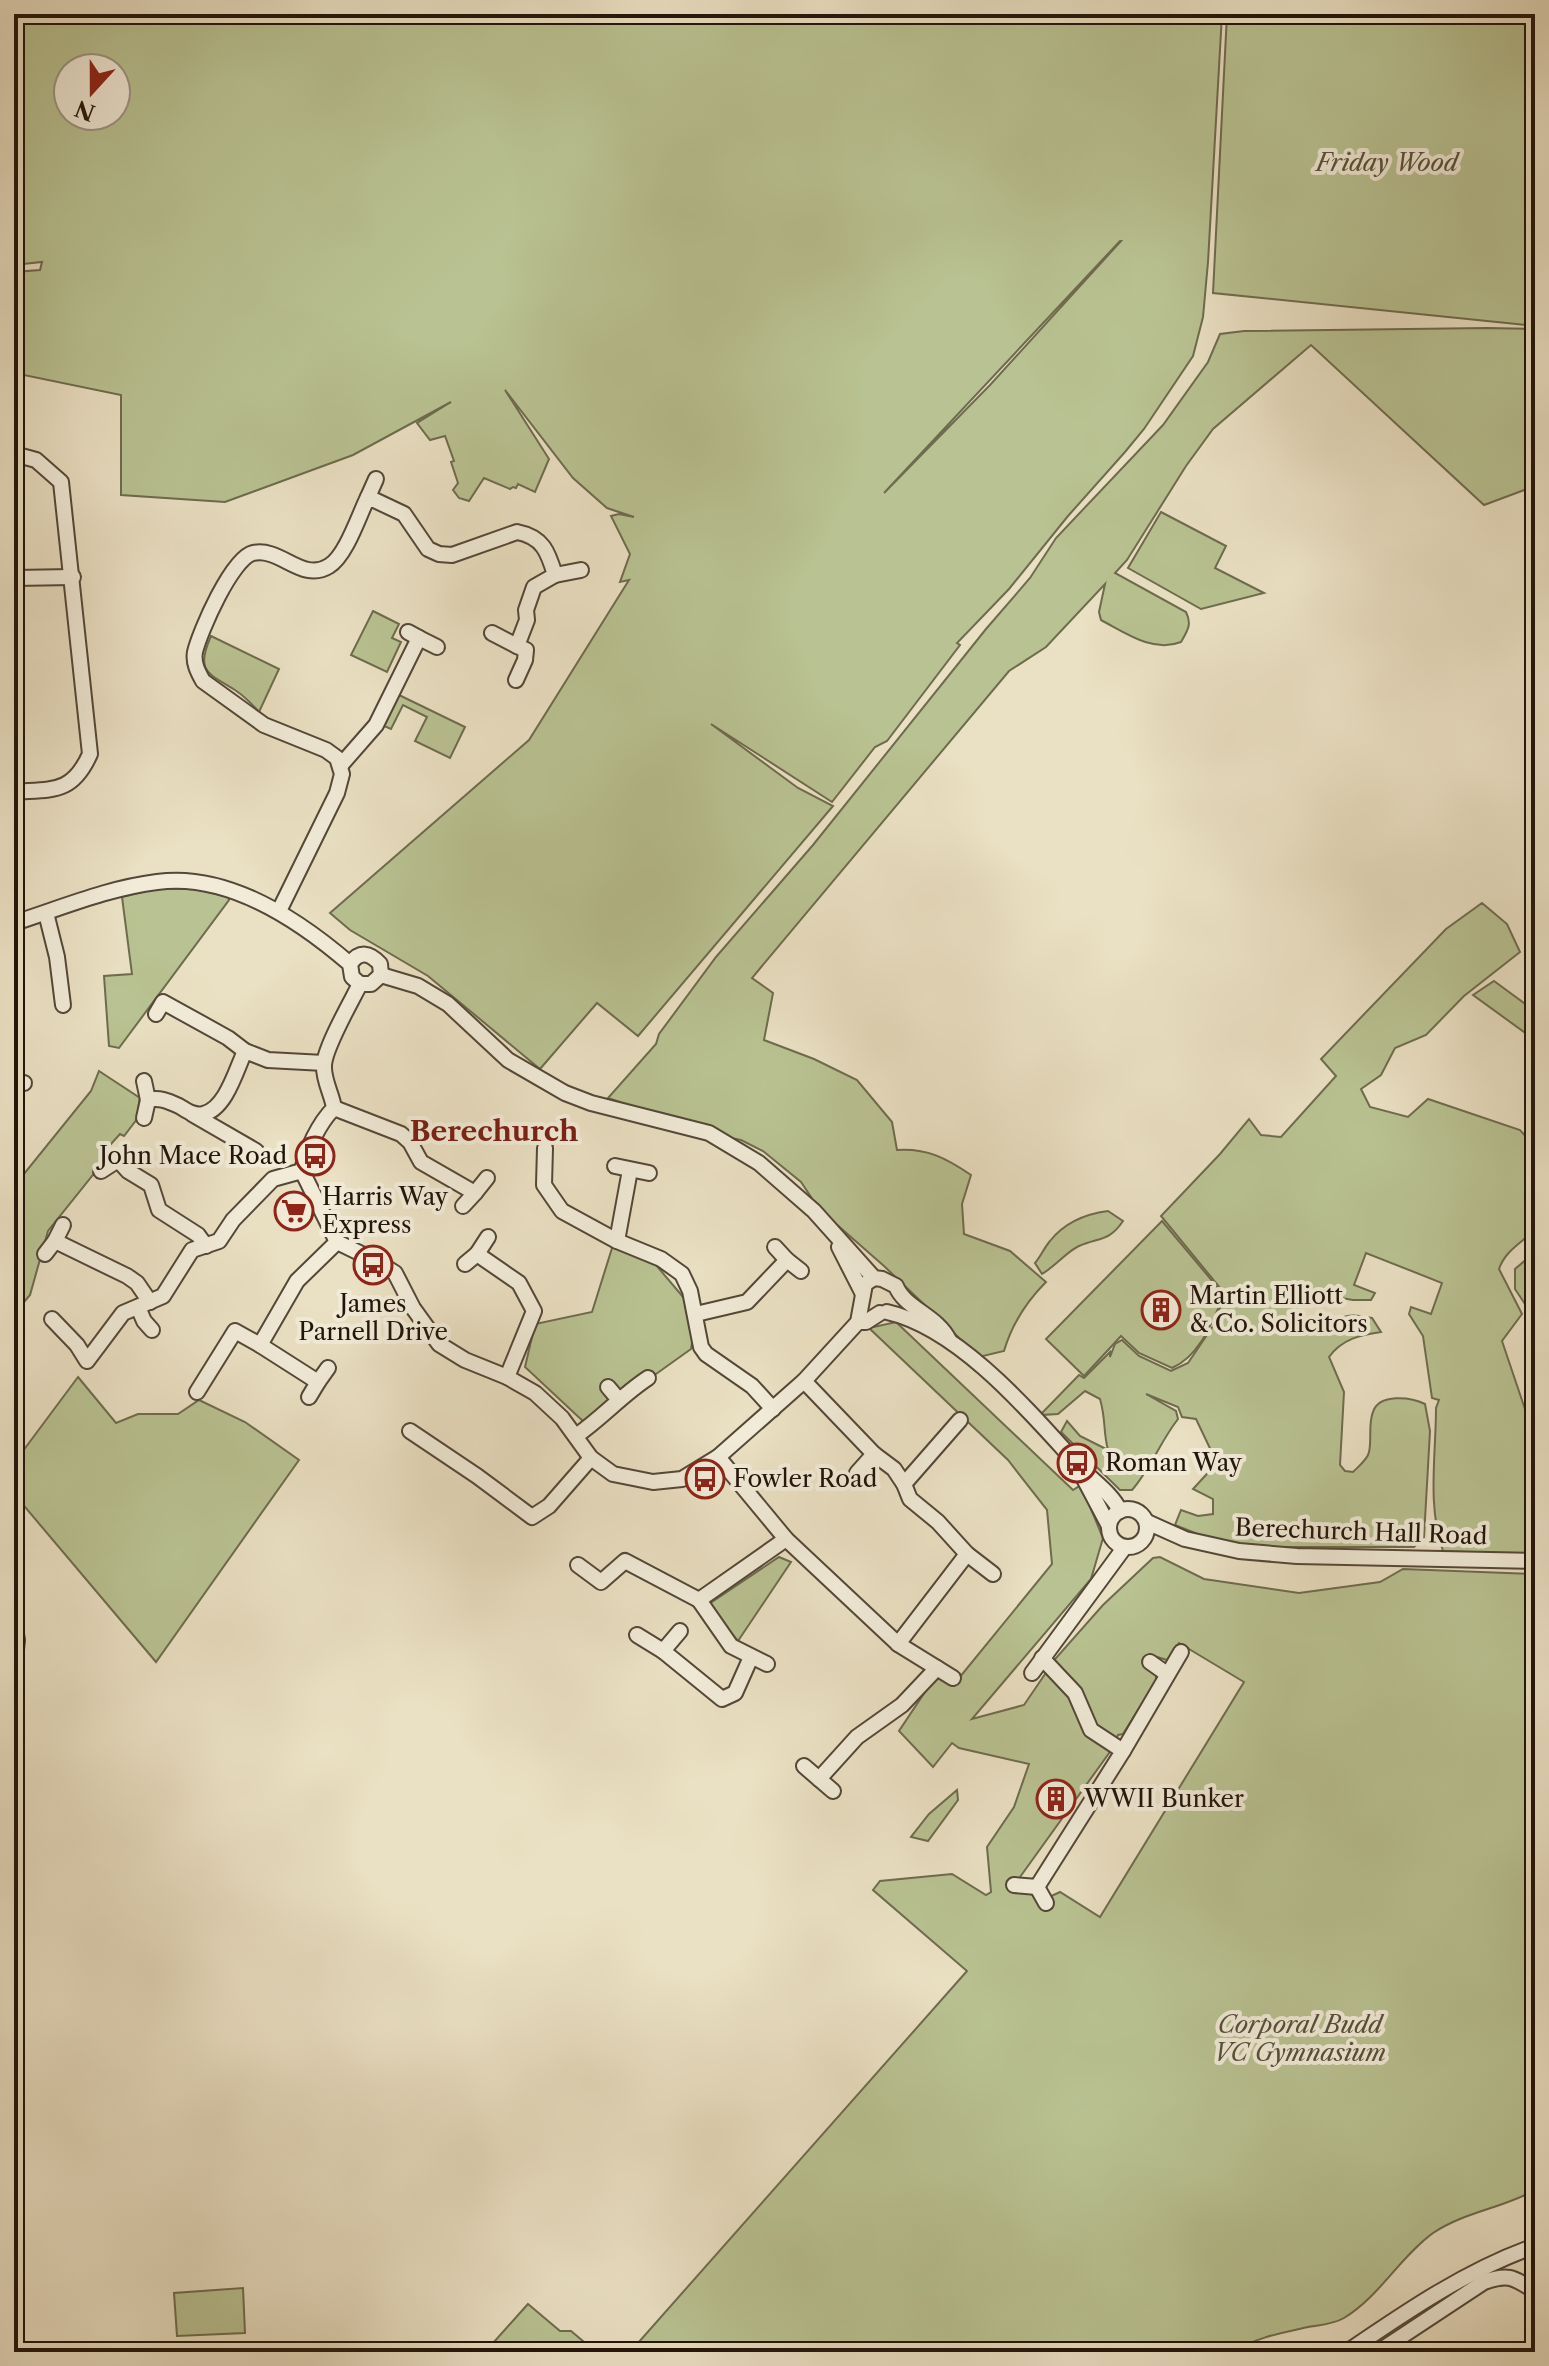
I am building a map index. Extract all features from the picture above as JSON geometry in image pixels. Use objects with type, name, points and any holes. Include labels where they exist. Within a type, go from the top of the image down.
[{"type":"street","points":[[14,454],[36,460],[61,482],[90,754],[83,771],[61,788],[14,792]]},
{"type":"street","points":[[341,765],[326,750],[264,725],[203,681],[197,671],[195,651],[234,568],[252,553],[264,552],[313,571],[332,565],[340,555],[376,479]]},
{"type":"street","points":[[368,497],[404,514],[428,549],[439,554],[452,555],[517,532],[528,534],[547,549],[555,575]]},
{"type":"street","points":[[517,646],[527,620],[526,610],[534,587],[555,575],[581,570]]},
{"type":"street","points":[[14,578],[73,577]]},
{"type":"street","points":[[492,633],[526,650],[516,680]]},
{"type":"street","points":[[279,911],[341,784],[341,765],[376,725],[414,635],[437,647]]},
{"type":"street","points":[[14,923],[123,888],[160,881],[224,888],[279,911],[350,964]]},
{"type":"street","points":[[46,913],[57,957],[63,1005]]},
{"type":"street","points":[[363,953],[372,954],[380,964],[381,975],[371,984],[360,984],[352,977],[350,964],[363,953]]},
{"type":"street","points":[[381,975],[418,986],[448,1004],[508,1060],[565,1093],[591,1103],[709,1133],[759,1163],[804,1200],[874,1278],[896,1286],[898,1302],[884,1313],[866,1322],[858,1322]]},
{"type":"street","points":[[334,1108],[332,1093],[325,1079],[324,1063],[360,984]]},
{"type":"street","points":[[163,1002],[228,1038],[245,1051],[268,1060],[324,1063]]},
{"type":"street","points":[[192,1114],[204,1114],[214,1108],[245,1051]]},
{"type":"street","points":[[144,1081],[148,1100],[144,1118]]},
{"type":"street","points":[[148,1100],[165,1100],[256,1151]]},
{"type":"street","points":[[334,1108],[325,1117],[302,1171],[337,1242],[395,1273],[413,1308],[439,1344],[465,1360],[507,1377],[535,1393],[562,1418],[591,1458],[613,1474],[653,1482],[682,1479],[718,1457],[804,1381],[858,1322],[865,1284],[874,1278]]},
{"type":"street","points":[[334,1108],[401,1134],[410,1142],[421,1162],[475,1193]]},
{"type":"street","points":[[545,1148],[544,1185],[562,1211],[617,1241],[661,1259],[682,1274],[696,1314],[701,1347],[706,1354],[752,1386],[773,1409]]},
{"type":"street","points":[[101,1171],[121,1153],[128,1171],[151,1185],[159,1210],[198,1235],[206,1246]]},
{"type":"street","points":[[617,1241],[622,1168],[649,1173]]},
{"type":"street","points":[[52,1319],[77,1345],[89,1367],[123,1313],[163,1296],[192,1250],[219,1241],[233,1220],[273,1179],[302,1171]]},
{"type":"street","points":[[463,1206],[487,1178]]},
{"type":"street","points":[[45,1254],[63,1225]]},
{"type":"street","points":[[465,1264],[477,1254],[488,1237]]},
{"type":"street","points":[[837,1239],[871,1310],[915,1320],[949,1340],[1043,1425],[1120,1511]]},
{"type":"street","points":[[55,1241],[137,1283],[144,1304],[144,1321],[152,1330]]},
{"type":"street","points":[[260,1345],[297,1281],[337,1242]]},
{"type":"street","points":[[775,1247],[801,1271]]},
{"type":"street","points":[[477,1254],[519,1283],[534,1311],[507,1377]]},
{"type":"street","points":[[696,1314],[747,1302],[787,1260]]},
{"type":"street","points":[[898,1293],[927,1315],[949,1340]]},
{"type":"street","points":[[197,1392],[235,1331],[318,1382]]},
{"type":"street","points":[[199,1358],[213,1366]]},
{"type":"street","points":[[309,1397],[328,1368]]},
{"type":"street","points":[[576,1436],[648,1378]]},
{"type":"street","points":[[804,1381],[874,1454],[894,1469],[910,1499],[938,1522],[967,1554],[993,1574]]},
{"type":"street","points":[[608,1387],[619,1400]]},
{"type":"street","points":[[904,1484],[960,1420]]},
{"type":"street","points":[[410,1431],[532,1517],[549,1506],[591,1458]]},
{"type":"street","points":[[857,1473],[874,1454]]},
{"type":"street","points":[[718,1457],[786,1539],[898,1644],[953,1678]]},
{"type":"street","points":[[1079,1467],[1114,1542],[1124,1548],[1132,1547],[1144,1538],[1147,1522],[1134,1511],[1120,1511],[1110,1519],[1109,1526]]},
{"type":"street","name":"Berechurch Hall Road","points":[[1147,1522],[1185,1539]]},
{"type":"street","name":"Berechurch Hall Road","points":[[1144,1538],[1185,1539],[1239,1551],[1297,1556],[1535,1561]]},
{"type":"street","points":[[699,1600],[786,1539]]},
{"type":"street","points":[[1032,1673],[1124,1548]]},
{"type":"street","points":[[898,1644],[967,1554]]},
{"type":"street","points":[[578,1565],[598,1588],[625,1561],[682,1588],[699,1600],[731,1646],[767,1664]]},
{"type":"street","points":[[14,1623],[17,1640],[14,1668]]},
{"type":"street","points":[[663,1651],[680,1631]]},
{"type":"street","points":[[637,1635],[663,1651],[722,1699],[735,1693],[751,1657]]},
{"type":"street","points":[[1037,1887],[1181,1652]]},
{"type":"street","points":[[1042,1658],[1075,1693],[1091,1730],[1123,1751]]},
{"type":"street","points":[[1150,1662],[1167,1674]]},
{"type":"street","points":[[819,1779],[857,1737],[902,1705],[937,1668]]},
{"type":"street","points":[[804,1766],[833,1791]]},
{"type":"street","points":[[1014,1885],[1037,1887]]},
{"type":"street","points":[[1037,1887],[1046,1903]]},
{"type":"street","points":[[1347,2352],[1420,2302],[1501,2258],[1535,2246]]},
{"type":"street","points":[[1378,2352],[1484,2282],[1498,2277],[1512,2277],[1535,2291]]},
{"type":"green space","points":[[14,14],[1222,14],[1208,262],[1203,317],[1193,356],[1144,429],[1009,589],[957,643],[960,645],[887,741],[875,747],[832,802],[711,724],[798,788],[833,806],[638,1036],[597,1003],[540,1069],[428,976],[350,930],[330,913],[529,740],[629,580],[620,582],[630,554],[611,516],[634,517],[607,508],[573,478],[505,390],[549,459],[535,492],[518,484],[510,489],[484,478],[469,501],[459,498],[453,490],[458,483],[445,436],[430,440],[417,423],[451,402],[353,455],[225,502],[121,495],[121,395],[14,373],[14,272],[40,270],[42,262],[14,265]],"holes":[[[1121,241],[990,385],[884,493]]]},
{"type":"green space","name":"Friday Wood","points":[[1227,14],[1535,14],[1535,326],[1213,293]]},
{"type":"green space","points":[[1535,329],[1535,469],[1528,477],[1533,481],[1535,479],[1535,486],[1484,505],[1311,345],[1213,429],[1127,560],[1115,573],[1186,612],[1188,627],[1181,642],[1171,645],[1150,643],[1101,620],[1099,612],[1105,584],[1046,647],[1009,671],[752,978],[773,993],[764,1040],[857,1080],[892,1122],[897,1150],[936,1155],[971,1175],[962,1204],[964,1234],[1010,1251],[1046,1282],[1020,1314],[1004,1351],[979,1357],[819,1209],[801,1182],[763,1151],[741,1140],[716,1135],[608,1098],[656,1044],[659,1034],[716,957],[813,845],[1030,578],[1056,538],[1163,425],[1208,362],[1220,334],[1244,331]]},
{"type":"green space","points":[[1161,512],[1226,546],[1215,568],[1264,593],[1201,609],[1128,568]]},
{"type":"green space","points":[[373,611],[399,624],[392,638],[401,642],[387,672],[351,655]]},
{"type":"green space","points":[[211,636],[279,669],[259,712],[242,695],[207,670],[204,657]]},
{"type":"green space","points":[[399,695],[465,727],[450,758],[415,741],[427,717],[403,705],[391,729],[384,726]]},
{"type":"green space","points":[[158,888],[196,889],[228,897],[229,900],[119,1048],[109,1046],[104,976],[132,974],[122,897]]},
{"type":"green space","points":[[1482,903],[1507,924],[1520,952],[1464,996],[1426,1035],[1395,1048],[1381,1075],[1361,1089],[1370,1107],[1408,1117],[1428,1099],[1520,1130],[1535,1147],[1535,1236],[1528,1236],[1515,1247],[1499,1269],[1522,1314],[1502,1341],[1526,1412],[1528,1445],[1535,1457],[1535,1555],[1443,1551],[1434,1498],[1436,1408],[1439,1400],[1432,1398],[1423,1336],[1409,1314],[1411,1307],[1431,1314],[1442,1283],[1366,1253],[1354,1285],[1375,1293],[1371,1300],[1300,1291],[1295,1312],[1311,1327],[1329,1326],[1349,1316],[1372,1318],[1381,1332],[1352,1339],[1329,1357],[1344,1392],[1340,1465],[1345,1471],[1353,1472],[1368,1455],[1371,1421],[1376,1406],[1396,1398],[1425,1404],[1430,1431],[1424,1537],[1414,1547],[1262,1547],[1215,1541],[1175,1525],[1181,1510],[1198,1516],[1213,1514],[1213,1499],[1193,1489],[1217,1463],[1196,1419],[1182,1417],[1178,1407],[1146,1394],[1176,1411],[1178,1419],[1132,1490],[1120,1490],[1061,1432],[1067,1421],[1080,1436],[1108,1450],[1100,1399],[1085,1391],[1058,1414],[1040,1415],[1079,1375],[1084,1378],[1110,1352],[1110,1357],[1115,1344],[1122,1340],[1139,1356],[1171,1371],[1188,1363],[1213,1326],[1225,1294],[1161,1216],[1249,1119],[1261,1135],[1281,1137],[1336,1076],[1321,1059],[1446,929]]},
{"type":"green space","points":[[1494,981],[1535,1011],[1535,1040],[1473,995]]},
{"type":"green space","points":[[99,1071],[140,1098],[138,1109],[144,1110],[124,1136],[120,1134],[100,1156],[104,1161],[48,1231],[30,1295],[14,1314],[14,1190],[91,1091]]},
{"type":"green space","points":[[1108,1211],[1123,1221],[1113,1232],[1075,1248],[1042,1274],[1035,1263],[1056,1234],[1076,1220]]},
{"type":"green space","points":[[1162,1221],[1224,1295],[1210,1327],[1198,1347],[1172,1368],[1139,1353],[1121,1336],[1084,1376],[1046,1339]]},
{"type":"green space","points":[[613,1245],[656,1265],[689,1304],[694,1332],[691,1349],[586,1424],[525,1367],[535,1324],[592,1312]]},
{"type":"green space","points":[[1535,1252],[1535,1319],[1515,1289],[1515,1269]]},
{"type":"green space","name":"Corporal Budd VC Gymnasium","points":[[896,1322],[1073,1490],[1081,1485],[1103,1538],[1091,1579],[972,1719],[1024,1705],[1056,1658],[1103,1605],[1153,1558],[1160,1557],[1204,1579],[1299,1593],[1380,1582],[1403,1569],[1535,1574],[1535,2190],[1433,2233],[1368,2299],[1340,2320],[1269,2336],[1233,2352],[630,2352],[967,1971],[873,1890],[880,1881],[952,1874],[986,1895],[991,1892],[987,1847],[1014,1807],[1029,1764],[959,1748],[952,1743],[933,1767],[899,1731],[935,1677],[955,1683],[1052,1564],[1047,1510],[1008,1460],[869,1328]],"holes":[[[1179,1643],[1244,1682],[1100,1917],[1060,1892],[1043,1900],[1028,1884],[1015,1884],[1112,1749],[1118,1735],[1123,1734],[1156,1681],[1156,1670],[1151,1664],[1154,1656],[1167,1660]]]},
{"type":"green space","points":[[78,1377],[116,1423],[138,1414],[178,1414],[199,1400],[245,1422],[299,1460],[156,1662],[14,1494],[14,1463]]},
{"type":"green space","points":[[779,1557],[791,1562],[738,1641],[706,1606]]},
{"type":"green space","points":[[957,1790],[958,1800],[928,1841],[911,1837],[929,1814]]},
{"type":"green space","points":[[243,2288],[245,2333],[177,2336],[174,2293]]},
{"type":"green space","points":[[528,2304],[560,2331],[571,2331],[596,2352],[485,2352]]},
{"type":"place","name":"John Mace Road","points":[[315,1156]]},
{"type":"place","name":"Harris Way Express","points":[[294,1211]]},
{"type":"place","name":"James Parnell Drive","points":[[373,1265]]},
{"type":"place","name":"Martin Elliott & Co. Solicitors","points":[[1161,1310]]},
{"type":"place","name":"Roman Way","points":[[1077,1463]]},
{"type":"place","name":"Fowler Road","points":[[705,1479]]},
{"type":"place","name":"WWII Bunker","points":[[1056,1799]]},
{"type":"district","name":"Berechurch","points":[[494,1131]]}]
